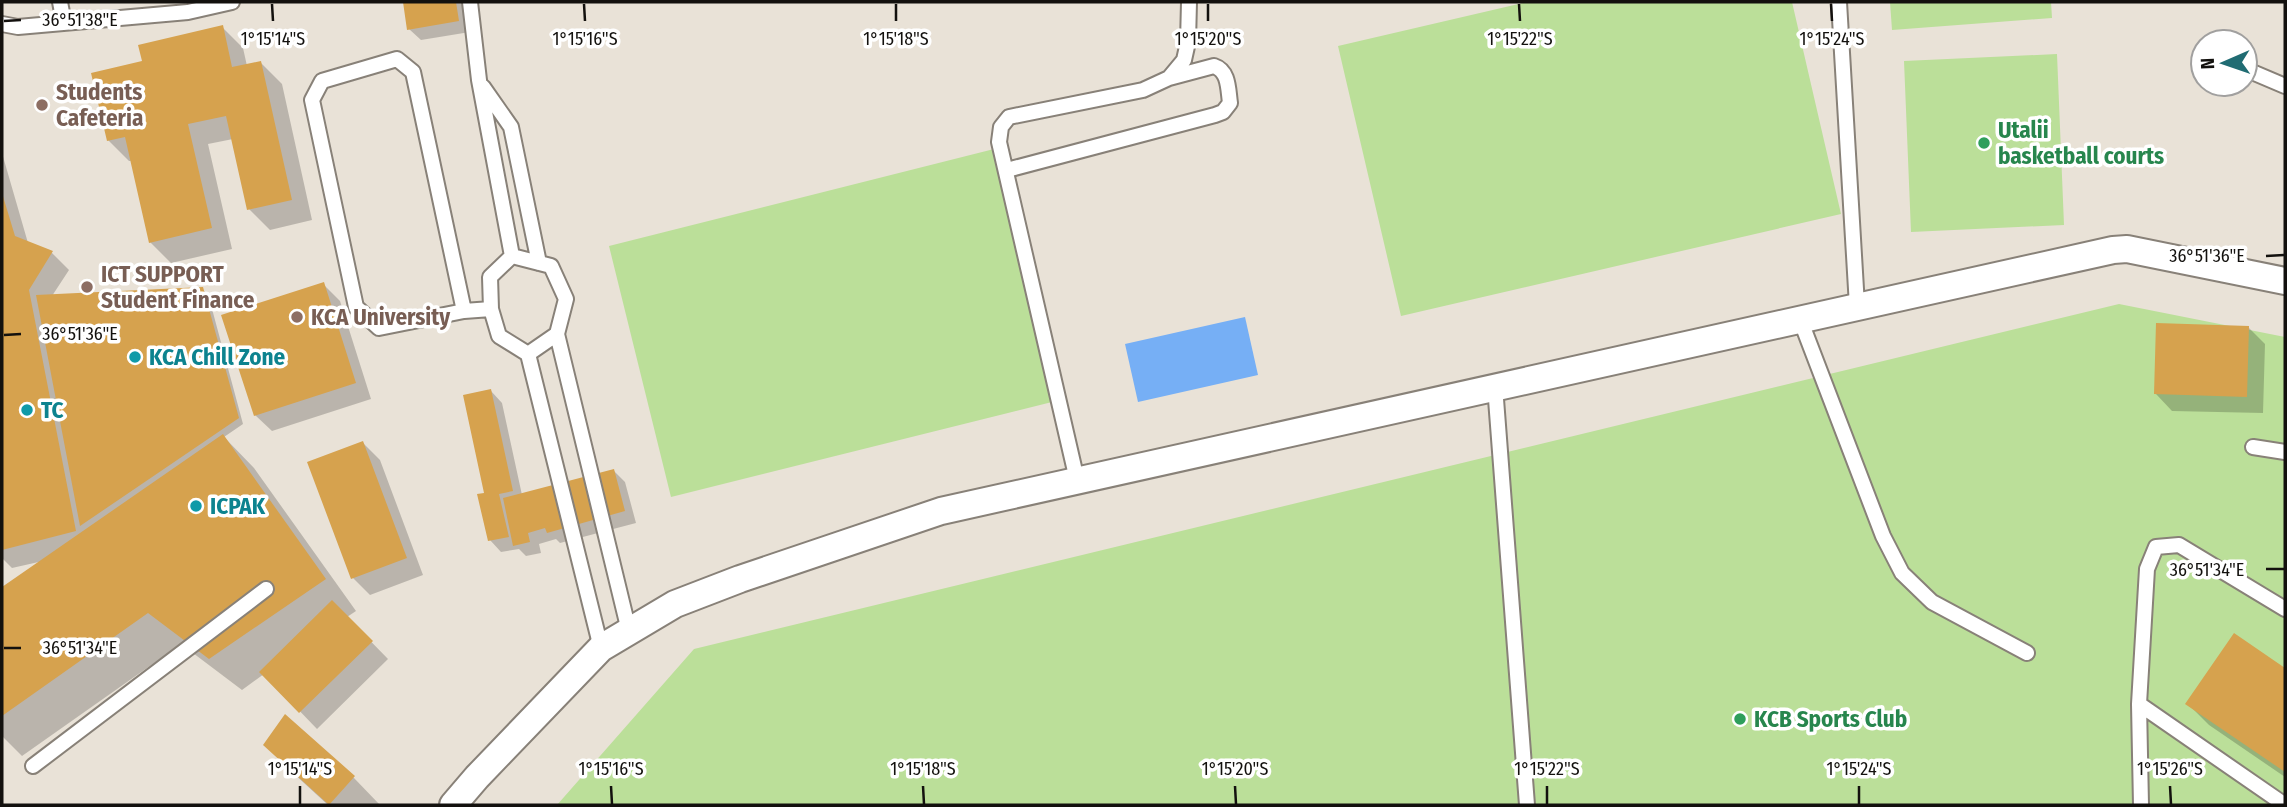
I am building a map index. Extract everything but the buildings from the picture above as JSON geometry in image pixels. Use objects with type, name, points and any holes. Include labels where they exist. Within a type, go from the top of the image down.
[{"type":"street","points":[[453,805],[601,648],[675,604],[928,515],[1495,386],[2113,250],[2127,249],[2285,281]]},
{"type":"lane","points":[[60,2],[64,23]]},
{"type":"lane","points":[[2,24],[18,27],[188,12],[232,2]]},
{"type":"lane","points":[[470,2],[479,80],[512,256]]},
{"type":"lane","points":[[1169,78],[1184,60],[1188,42],[1189,2]]},
{"type":"lane","points":[[1839,2],[1857,306]]},
{"type":"lane","points":[[464,311],[413,72],[397,59],[322,80],[312,100],[356,307],[379,328],[464,311],[491,309]]},
{"type":"lane","points":[[1007,170],[1223,112],[1230,103],[1226,75],[1214,66],[1169,78],[1143,90],[1009,117],[1001,127],[999,142],[1077,480]]},
{"type":"lane","points":[[2259,75],[2285,86]]},
{"type":"lane","points":[[479,80],[511,127],[539,263]]},
{"type":"lane","points":[[512,256],[551,266],[566,299],[557,334],[629,631]]},
{"type":"lane","points":[[512,256],[489,278],[491,309],[499,337],[528,354],[601,648]]},
{"type":"lane","points":[[1800,319],[1883,536],[1902,573],[1932,602],[2027,653]]},
{"type":"lane","points":[[528,354],[557,334]]},
{"type":"lane","points":[[1495,386],[1527,805]]},
{"type":"lane","points":[[2253,447],[2285,452]]},
{"type":"lane","points":[[2141,805],[2139,704],[2147,569],[2156,548],[2179,545],[2285,609]]},
{"type":"lane","points":[[33,766],[266,589]]},
{"type":"lane","points":[[2139,704],[2285,805]]},
{"type":"green space","points":[[1527,2],[1792,2],[1841,214],[1401,316],[1338,46]]},
{"type":"green space","points":[[1890,2],[2051,2],[2052,18],[1892,30]]},
{"type":"green space","name":"Utalii basketball courts","points":[[2057,54],[2064,225],[1911,232],[1904,61]]},
{"type":"green space","points":[[1002,147],[1064,399],[671,497],[609,246]]},
{"type":"green space","points":[[2119,304],[2285,337],[2285,805],[557,805],[694,649]]},
{"type":"water","points":[[1245,317],[1258,375],[1138,402],[1125,344]]},
{"type":"place","name":"Students Cafeteria","points":[[42,105]]},
{"type":"place","name":"Utalii basketball courts","points":[[1984,143]]},
{"type":"place","name":"ICT SUPPORT Student Finance","points":[[87,287]]},
{"type":"place","name":"KCA University","points":[[297,317]]},
{"type":"place","name":"KCA Chill Zone","points":[[135,357]]},
{"type":"place","name":"TC","points":[[27,410]]},
{"type":"place","name":"ICPAK","points":[[196,506]]},
{"type":"place","name":"KCB Sports Club","points":[[1740,719]]}]
